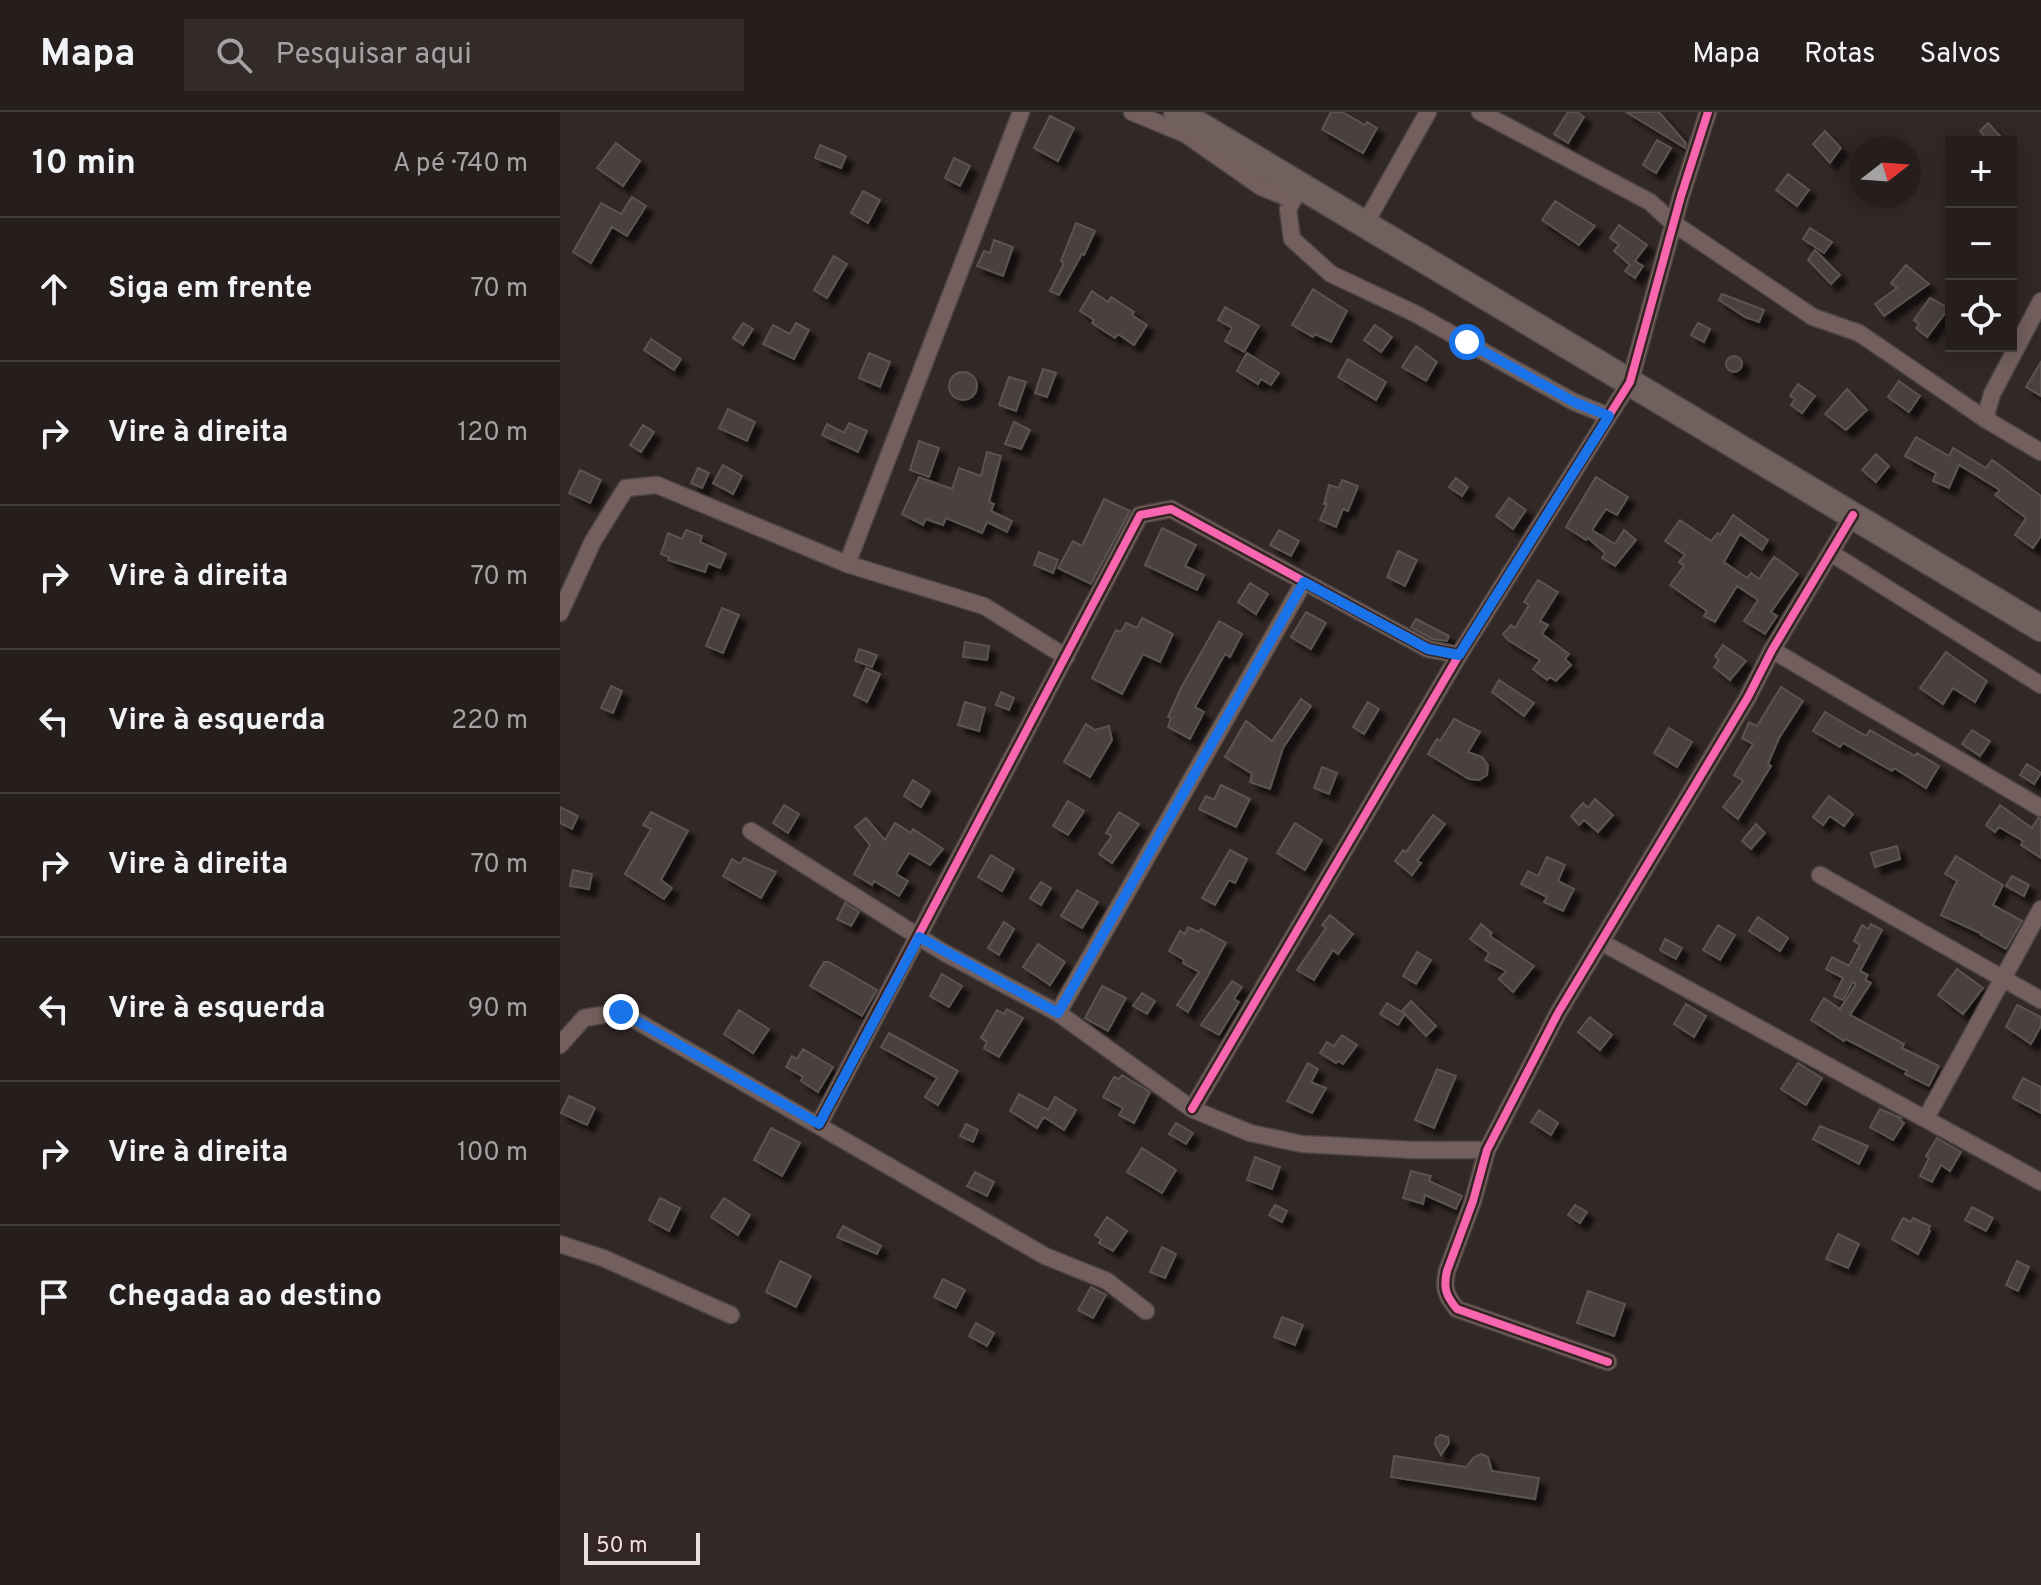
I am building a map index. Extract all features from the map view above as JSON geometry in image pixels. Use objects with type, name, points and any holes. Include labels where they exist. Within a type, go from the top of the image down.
[{"type":"highway","points":[[1177,112],[1297,193],[1365,224],[2041,628]]},
{"type":"street","points":[[847,564],[1021,112]]},
{"type":"street","points":[[1132,112],[1185,134],[1261,187],[1297,193],[1288,209],[1292,239],[1331,274],[1414,313],[1574,402],[1609,416]]},
{"type":"street","points":[[1365,224],[1428,112]]},
{"type":"street","points":[[1480,112],[1650,202],[1673,223],[1813,317],[1859,333],[1985,419],[2041,452]]},
{"type":"street","points":[[1192,1109],[1459,655],[1630,382],[1673,223],[1708,112]]},
{"type":"street","points":[[1985,419],[1992,394],[2034,328],[2041,301]]},
{"type":"street","points":[[560,613],[593,541],[626,488],[657,485],[847,564],[984,606],[1066,657]]},
{"type":"street","points":[[819,1124],[1140,515],[1171,509],[1428,649],[1459,655]]},
{"type":"street","points":[[1608,1362],[1457,1309],[1446,1297],[1444,1283],[1447,1271],[1473,1201],[1487,1150],[1558,1013],[1748,697],[1772,650],[1853,515]]},
{"type":"street","points":[[1831,553],[2041,685]]},
{"type":"street","points":[[1058,1013],[1304,582]]},
{"type":"street","points":[[1772,650],[2041,808]]},
{"type":"street","points":[[751,831],[919,937],[1058,1013],[1192,1109],[1250,1133],[1302,1144],[1487,1150]]},
{"type":"street","points":[[1820,875],[2041,1000]]},
{"type":"street","points":[[1926,1118],[2041,909]]},
{"type":"street","points":[[1601,942],[2041,1182]]},
{"type":"street","points":[[560,1045],[584,1018],[621,1012],[1045,1256],[1107,1281],[1146,1311]]},
{"type":"street","points":[[560,1244],[603,1258],[731,1315]]},
{"type":"building","points":[[1331,112],[1342,112],[1377,128],[1363,153],[1322,129]]},
{"type":"building","points":[[1568,112],[1577,112],[1584,117],[1568,143],[1554,134]]},
{"type":"building","points":[[1626,112],[1659,112],[1686,143],[1685,148]]},
{"type":"building","points":[[1050,116],[1074,128],[1058,161],[1034,148]]},
{"type":"building","points":[[1988,123],[2000,136],[1984,136],[1980,131]]},
{"type":"building","points":[[1825,131],[1841,148],[1830,163],[1813,144]]},
{"type":"building","points":[[1657,140],[1671,148],[1656,173],[1643,165]]},
{"type":"building","points":[[616,143],[640,161],[623,186],[597,168]]},
{"type":"building","points":[[820,145],[846,156],[841,168],[815,158]]},
{"type":"building","points":[[954,158],[970,166],[960,186],[945,178]]},
{"type":"building","points":[[1788,174],[1809,190],[1797,206],[1776,190]]},
{"type":"building","points":[[863,191],[880,200],[868,223],[851,213]]},
{"type":"building","points":[[632,197],[646,206],[627,236],[612,227],[591,263],[573,252],[601,203],[621,214]]},
{"type":"building","points":[[1555,201],[1595,226],[1579,245],[1542,220]]},
{"type":"building","points":[[1076,223],[1095,231],[1059,295],[1050,291],[1064,263],[1061,261]]},
{"type":"building","points":[[1619,225],[1647,245],[1635,261],[1643,266],[1635,278],[1625,271],[1630,265],[1614,251],[1619,245],[1610,238]]},
{"type":"building","points":[[1810,228],[1832,242],[1824,253],[1803,239]]},
{"type":"building","points":[[994,240],[1013,247],[1003,276],[977,266],[984,251],[990,253]]},
{"type":"building","points":[[1815,250],[1840,275],[1831,284],[1808,260]]},
{"type":"building","points":[[834,256],[847,264],[827,298],[814,290]]},
{"type":"building","points":[[1906,265],[1929,284],[1884,316],[1875,304],[1897,288],[1891,283]]},
{"type":"building","points":[[1313,289],[1347,311],[1331,342],[1315,334],[1313,337],[1292,325]]},
{"type":"building","points":[[1092,291],[1108,302],[1111,297],[1147,325],[1134,345],[1118,334],[1115,338],[1080,311]]},
{"type":"building","points":[[1722,294],[1764,310],[1759,322],[1719,300]]},
{"type":"building","points":[[1930,298],[1945,306],[1945,313],[1927,337],[1916,328],[1919,324],[1914,320]]},
{"type":"building","points":[[1225,307],[1259,326],[1244,352],[1225,341],[1232,328],[1218,320]]},
{"type":"building","points":[[743,323],[753,329],[743,345],[733,338]]},
{"type":"building","points":[[796,323],[809,330],[794,359],[763,344],[773,325],[790,334]]},
{"type":"building","points":[[1698,323],[1710,329],[1704,342],[1691,335]]},
{"type":"building","points":[[1375,325],[1392,337],[1381,352],[1364,340]]},
{"type":"building","points":[[651,339],[681,359],[674,370],[644,350]]},
{"type":"building","points":[[1416,346],[1437,362],[1426,381],[1402,367]]},
{"type":"building","points":[[869,353],[890,362],[880,387],[859,378]]},
{"type":"building","points":[[1247,353],[1279,373],[1271,385],[1261,379],[1258,384],[1237,371]]},
{"type":"building","points":[[1734,356],[1742,364],[1734,372],[1726,364]]},
{"type":"building","points":[[1348,359],[1386,382],[1376,400],[1338,377]]},
{"type":"building","points":[[2041,362],[2041,396],[2026,387]]},
{"type":"building","points":[[1043,369],[1056,373],[1047,397],[1035,393]]},
{"type":"building","points":[[963,372],[973,376],[977,386],[973,396],[963,400],[953,396],[949,386],[953,376]]},
{"type":"building","points":[[1009,377],[1026,382],[1016,411],[999,405]]},
{"type":"building","points":[[1899,381],[1920,396],[1909,412],[1888,397]]},
{"type":"building","points":[[1798,384],[1815,396],[1802,413],[1791,405],[1795,399],[1790,396]]},
{"type":"building","points":[[1847,389],[1867,410],[1846,430],[1825,414]]},
{"type":"building","points":[[728,409],[755,422],[747,441],[719,428]]},
{"type":"building","points":[[1014,422],[1030,430],[1021,449],[1005,444]]},
{"type":"building","points":[[849,423],[867,431],[858,452],[822,435],[827,424],[844,433]]},
{"type":"building","points":[[643,425],[654,432],[641,452],[630,445]]},
{"type":"building","points":[[1916,437],[1949,456],[1953,448],[1986,468],[1992,460],[2041,496],[2041,536],[2033,548],[2015,535],[2026,518],[1995,495],[2000,490],[1959,465],[1949,488],[1933,481],[1936,473],[1905,456]]},
{"type":"building","points":[[919,441],[939,448],[929,477],[910,470]]},
{"type":"building","points":[[987,452],[1001,456],[989,502],[994,504],[991,511],[1012,521],[1007,532],[987,522],[982,533],[946,518],[943,525],[926,519],[923,525],[902,514],[919,477],[952,489],[959,468],[981,476]]},
{"type":"building","points":[[1876,454],[1889,466],[1876,482],[1862,470]]},
{"type":"building","points":[[723,465],[742,476],[733,494],[713,483]]},
{"type":"building","points":[[698,468],[709,473],[702,488],[691,483]]},
{"type":"building","points":[[580,470],[601,480],[590,503],[569,493]]},
{"type":"building","points":[[1596,477],[1628,497],[1617,515],[1606,509],[1592,530],[1615,544],[1624,530],[1636,540],[1615,566],[1602,558],[1605,553],[1588,538],[1586,540],[1566,527]]},
{"type":"building","points":[[1456,478],[1468,487],[1462,496],[1449,487]]},
{"type":"building","points":[[1342,480],[1358,486],[1348,511],[1343,509],[1336,527],[1320,520],[1327,504],[1324,504],[1329,485],[1339,488]]},
{"type":"building","points":[[1509,498],[1526,510],[1513,529],[1496,516]]},
{"type":"building","points":[[1104,499],[1130,511],[1091,584],[1058,568],[1073,541],[1082,546]]},
{"type":"building","points":[[1733,515],[1768,540],[1762,550],[1740,534],[1724,562],[1747,578],[1751,573],[1759,579],[1774,557],[1798,574],[1771,612],[1777,616],[1765,634],[1744,621],[1758,600],[1737,586],[1715,622],[1704,616],[1707,611],[1670,585],[1684,566],[1679,562],[1685,555],[1665,541],[1680,520],[1711,541],[1718,533],[1720,535]]},
{"type":"building","points":[[1162,528],[1196,545],[1185,566],[1204,575],[1197,590],[1145,565]]},
{"type":"building","points":[[686,530],[702,536],[700,542],[726,554],[720,568],[708,563],[705,572],[668,560],[669,557],[661,554],[668,533],[682,539]]},
{"type":"building","points":[[1279,530],[1299,541],[1291,556],[1270,545]]},
{"type":"building","points":[[1398,551],[1417,560],[1405,586],[1387,577]]},
{"type":"building","points":[[1039,552],[1058,560],[1053,573],[1034,565]]},
{"type":"building","points":[[1538,580],[1558,592],[1540,621],[1548,625],[1542,634],[1569,654],[1565,659],[1571,665],[1556,681],[1550,677],[1547,680],[1533,669],[1540,660],[1503,634],[1511,625],[1515,628],[1529,605],[1524,602]]},
{"type":"building","points":[[1250,583],[1268,594],[1256,614],[1238,602]]},
{"type":"building","points":[[722,608],[739,615],[723,653],[706,646]]},
{"type":"building","points":[[1306,612],[1326,623],[1311,649],[1291,637]]},
{"type":"building","points":[[1142,618],[1173,634],[1160,662],[1143,654],[1122,694],[1092,678],[1116,630],[1121,632],[1126,623],[1137,628]]},
{"type":"building","points":[[1416,619],[1449,636],[1447,641],[1432,639],[1411,627]]},
{"type":"building","points":[[1219,621],[1242,634],[1230,657],[1225,654],[1195,707],[1204,712],[1190,739],[1168,727],[1171,718],[1168,717]]},
{"type":"building","points":[[965,642],[989,646],[987,660],[963,657]]},
{"type":"building","points":[[1723,645],[1746,661],[1730,680],[1714,667],[1719,660],[1715,656]]},
{"type":"building","points":[[859,649],[877,655],[872,667],[855,661]]},
{"type":"building","points":[[1946,652],[1987,681],[1975,702],[1953,688],[1943,704],[1920,688]]},
{"type":"building","points":[[866,668],[880,674],[867,702],[854,695]]},
{"type":"building","points":[[1499,680],[1534,703],[1524,716],[1492,692]]},
{"type":"building","points":[[611,686],[622,691],[613,713],[601,708]]},
{"type":"building","points":[[1781,687],[1803,701],[1779,738],[1768,764],[1771,766],[1738,819],[1723,807],[1743,781],[1734,775],[1753,744],[1742,738],[1749,722],[1757,726]]},
{"type":"building","points":[[1001,692],[1014,698],[1009,710],[996,705]]},
{"type":"building","points":[[1301,699],[1311,706],[1283,748],[1270,789],[1250,782],[1252,774],[1225,757],[1246,721],[1272,741]]},
{"type":"building","points":[[965,702],[985,708],[979,731],[958,725]]},
{"type":"building","points":[[1368,702],[1379,709],[1364,734],[1353,727]]},
{"type":"building","points":[[1825,712],[1866,736],[1870,730],[1939,766],[1926,788],[1894,768],[1892,771],[1843,743],[1840,747],[1813,731]]},
{"type":"building","points":[[1454,719],[1480,732],[1468,752],[1482,757],[1488,765],[1487,775],[1479,780],[1469,779],[1428,754]]},
{"type":"building","points":[[1086,724],[1095,730],[1109,726],[1112,740],[1090,777],[1064,762]]},
{"type":"building","points":[[1669,728],[1692,742],[1677,767],[1654,753]]},
{"type":"building","points":[[1972,730],[1990,741],[1980,756],[1962,744]]},
{"type":"building","points":[[2027,764],[2041,773],[2034,784],[2020,775]]},
{"type":"building","points":[[1322,767],[1337,773],[1329,794],[1314,788]]},
{"type":"building","points":[[913,780],[930,791],[921,807],[904,796]]},
{"type":"building","points":[[1221,785],[1250,799],[1236,827],[1199,809],[1206,796],[1214,800]]},
{"type":"building","points":[[1829,796],[1853,814],[1844,826],[1830,816],[1823,825],[1813,817]]},
{"type":"building","points":[[1595,799],[1613,815],[1598,832],[1584,820],[1579,825],[1571,816],[1583,803],[1588,808]]},
{"type":"building","points":[[1068,801],[1084,811],[1068,835],[1053,826]]},
{"type":"building","points":[[784,805],[799,814],[788,833],[773,823]]},
{"type":"building","points":[[2000,805],[2032,828],[2038,818],[2041,819],[2041,858],[2021,845],[2023,841],[1999,827],[1995,832],[1986,825]]},
{"type":"building","points":[[560,807],[578,816],[572,829],[560,823]]},
{"type":"building","points":[[651,812],[688,831],[661,880],[672,888],[664,899],[625,874],[651,829],[643,825]]},
{"type":"building","points":[[1119,812],[1139,824],[1112,863],[1099,854],[1112,836],[1106,833]]},
{"type":"building","points":[[1433,815],[1445,824],[1417,861],[1421,863],[1412,875],[1395,861],[1403,850],[1406,852]]},
{"type":"building","points":[[866,818],[885,840],[895,823],[911,833],[913,829],[943,849],[930,865],[909,853],[896,874],[908,881],[899,896],[874,881],[872,885],[854,874],[870,845],[855,827]]},
{"type":"building","points":[[1295,823],[1322,840],[1305,870],[1277,853]]},
{"type":"building","points":[[1756,824],[1765,833],[1751,849],[1742,841]]},
{"type":"building","points":[[1897,846],[1900,859],[1875,867],[1871,853]]},
{"type":"building","points":[[1230,850],[1247,859],[1235,883],[1229,880],[1215,905],[1202,898]]},
{"type":"building","points":[[991,855],[1014,869],[1002,891],[978,877]]},
{"type":"building","points":[[1956,856],[2003,885],[1993,905],[2022,921],[2006,949],[1941,915],[1957,881],[1945,874]]},
{"type":"building","points":[[1547,857],[1565,865],[1558,881],[1574,889],[1563,911],[1544,902],[1547,897],[1521,884],[1528,871],[1538,876]]},
{"type":"building","points":[[744,858],[776,872],[761,898],[723,876],[732,859],[740,864]]},
{"type":"building","points":[[573,870],[592,874],[589,889],[570,886]]},
{"type":"building","points":[[2012,876],[2029,885],[2024,896],[2006,886]]},
{"type":"building","points":[[1041,882],[1051,888],[1041,905],[1030,898]]},
{"type":"building","points":[[1077,890],[1098,902],[1082,928],[1061,916]]},
{"type":"building","points":[[845,903],[859,912],[851,926],[837,919]]},
{"type":"building","points":[[1330,915],[1353,934],[1338,954],[1333,950],[1314,980],[1297,970],[1326,928],[1322,925]]},
{"type":"building","points":[[1758,917],[1788,938],[1780,951],[1749,931]]},
{"type":"building","points":[[1004,922],[1014,929],[999,955],[988,948]]},
{"type":"building","points":[[1481,924],[1492,933],[1490,936],[1534,966],[1513,992],[1499,979],[1506,971],[1485,960],[1489,953],[1470,939]]},
{"type":"building","points":[[1871,924],[1882,930],[1860,971],[1868,975],[1865,980],[1871,983],[1850,1015],[1904,1044],[1902,1048],[1939,1066],[1929,1086],[1811,1020],[1824,998],[1840,1009],[1856,984],[1853,982],[1843,1000],[1834,996],[1843,978],[1826,969],[1832,957],[1849,966],[1860,945],[1854,941],[1862,925],[1868,929]]},
{"type":"building","points":[[1718,925],[1735,935],[1720,960],[1703,950]]},
{"type":"building","points":[[1188,927],[1199,932],[1201,929],[1226,943],[1188,1012],[1177,1005],[1199,972],[1169,951],[1180,931],[1185,934]]},
{"type":"building","points":[[1665,939],[1682,948],[1676,959],[1660,950]]},
{"type":"building","points":[[1038,944],[1065,962],[1050,985],[1023,967]]},
{"type":"building","points":[[1417,952],[1431,960],[1416,984],[1403,976]]},
{"type":"building","points":[[824,962],[877,990],[862,1016],[810,986]]},
{"type":"building","points":[[1957,969],[1983,988],[1963,1014],[1938,995]]},
{"type":"building","points":[[942,974],[962,986],[949,1007],[930,996]]},
{"type":"building","points":[[1232,981],[1242,987],[1234,999],[1239,1002],[1219,1035],[1201,1025]]},
{"type":"building","points":[[1102,986],[1126,998],[1108,1031],[1085,1018]]},
{"type":"building","points":[[1142,993],[1155,1001],[1147,1014],[1133,1006]]},
{"type":"building","points":[[1411,1001],[1436,1026],[1426,1036],[1402,1011]]},
{"type":"building","points":[[1387,1003],[1405,1014],[1398,1025],[1380,1014]]},
{"type":"building","points":[[1686,1004],[1706,1016],[1694,1037],[1674,1024]]},
{"type":"building","points":[[2017,1005],[2041,1017],[2041,1026],[2031,1044],[2006,1027]]},
{"type":"building","points":[[1007,1009],[1023,1018],[999,1057],[984,1048],[987,1042],[981,1038],[997,1010],[1004,1014]]},
{"type":"building","points":[[739,1010],[769,1029],[753,1053],[724,1034]]},
{"type":"building","points":[[1590,1017],[1612,1035],[1600,1050],[1578,1032]]},
{"type":"building","points":[[889,1033],[958,1071],[938,1105],[925,1097],[937,1078],[881,1047]]},
{"type":"building","points":[[1342,1035],[1357,1045],[1343,1064],[1320,1053],[1327,1042],[1334,1046]]},
{"type":"building","points":[[803,1049],[833,1067],[818,1092],[801,1081],[803,1077],[786,1067],[792,1056],[797,1059]]},
{"type":"building","points":[[1308,1063],[1318,1069],[1311,1082],[1326,1088],[1312,1113],[1287,1101]]},
{"type":"building","points":[[1798,1063],[1822,1078],[1806,1105],[1781,1089]]},
{"type":"building","points":[[1437,1069],[1456,1076],[1434,1128],[1415,1120]]},
{"type":"building","points":[[1122,1075],[1150,1092],[1134,1123],[1119,1115],[1123,1108],[1103,1097],[1114,1077],[1119,1079]]},
{"type":"building","points":[[2023,1078],[2041,1087],[2041,1113],[2013,1098]]},
{"type":"building","points":[[1019,1094],[1048,1110],[1055,1097],[1076,1110],[1064,1130],[1044,1117],[1037,1128],[1010,1111]]},
{"type":"building","points":[[569,1096],[595,1108],[587,1125],[561,1113]]},
{"type":"building","points":[[1880,1109],[1901,1118],[1904,1123],[1893,1140],[1870,1127]]},
{"type":"building","points":[[1539,1110],[1558,1123],[1551,1135],[1531,1122]]},
{"type":"building","points":[[1176,1123],[1193,1133],[1186,1144],[1169,1134]]},
{"type":"building","points":[[966,1124],[978,1130],[973,1142],[960,1136]]},
{"type":"building","points":[[1820,1126],[1868,1146],[1859,1164],[1813,1139]]},
{"type":"building","points":[[771,1128],[800,1143],[782,1176],[754,1160]]},
{"type":"building","points":[[1937,1138],[1961,1152],[1950,1171],[1941,1165],[1932,1182],[1920,1176],[1929,1158],[1926,1156]]},
{"type":"building","points":[[1142,1148],[1176,1170],[1162,1193],[1127,1172]]},
{"type":"building","points":[[1255,1157],[1280,1167],[1272,1189],[1247,1180]]},
{"type":"building","points":[[1411,1171],[1431,1176],[1429,1181],[1462,1196],[1456,1209],[1425,1195],[1423,1204],[1403,1198]]},
{"type":"building","points":[[975,1172],[994,1182],[987,1196],[967,1186]]},
{"type":"building","points":[[660,1198],[680,1208],[669,1231],[649,1220]]},
{"type":"building","points":[[724,1198],[750,1215],[738,1235],[711,1217]]},
{"type":"building","points":[[1275,1205],[1287,1211],[1282,1222],[1269,1215]]},
{"type":"building","points":[[1575,1205],[1587,1212],[1580,1223],[1568,1215]]},
{"type":"building","points":[[1972,1207],[1993,1218],[1986,1231],[1965,1220]]},
{"type":"building","points":[[1107,1217],[1127,1231],[1113,1251],[1099,1243],[1101,1239],[1095,1235]]},
{"type":"building","points":[[1903,1218],[1911,1222],[1913,1218],[1930,1226],[1918,1254],[1892,1239]]},
{"type":"building","points":[[843,1226],[881,1246],[877,1254],[837,1237]]},
{"type":"building","points":[[1838,1234],[1859,1244],[1848,1268],[1826,1259]]},
{"type":"building","points":[[1162,1247],[1176,1254],[1165,1278],[1150,1272]]},
{"type":"building","points":[[780,1261],[811,1276],[796,1307],[766,1292]]},
{"type":"building","points":[[2017,1261],[2029,1267],[2018,1291],[2006,1285]]},
{"type":"building","points":[[943,1279],[965,1290],[956,1308],[934,1297]]},
{"type":"building","points":[[1091,1287],[1106,1295],[1093,1318],[1078,1310]]},
{"type":"building","points":[[1588,1291],[1625,1304],[1614,1336],[1577,1323]]},
{"type":"building","points":[[1282,1317],[1303,1325],[1295,1345],[1274,1337]]},
{"type":"building","points":[[976,1323],[994,1333],[987,1346],[969,1336]]},
{"type":"building","points":[[1440,1435],[1448,1437],[1449,1443],[1441,1455],[1435,1444]]},
{"type":"building","points":[[1481,1454],[1488,1457],[1492,1471],[1539,1478],[1535,1499],[1391,1477],[1394,1456],[1466,1467]]},
{"type":"cycle path","points":[[1192,1109],[1459,655],[1630,382],[1681,196],[1708,112]]},
{"type":"cycle path","points":[[819,1124],[1140,515],[1171,509],[1428,649],[1459,655]]},
{"type":"cycle path","points":[[1608,1362],[1457,1309],[1446,1292],[1447,1271],[1473,1201],[1487,1150],[1558,1013],[1748,697],[1772,650],[1853,515]]},
{"type":"route","points":[[621,1012],[819,1124],[919,937],[1058,1013],[1304,582],[1428,649],[1459,655],[1609,416],[1574,402],[1467,342]]}]
